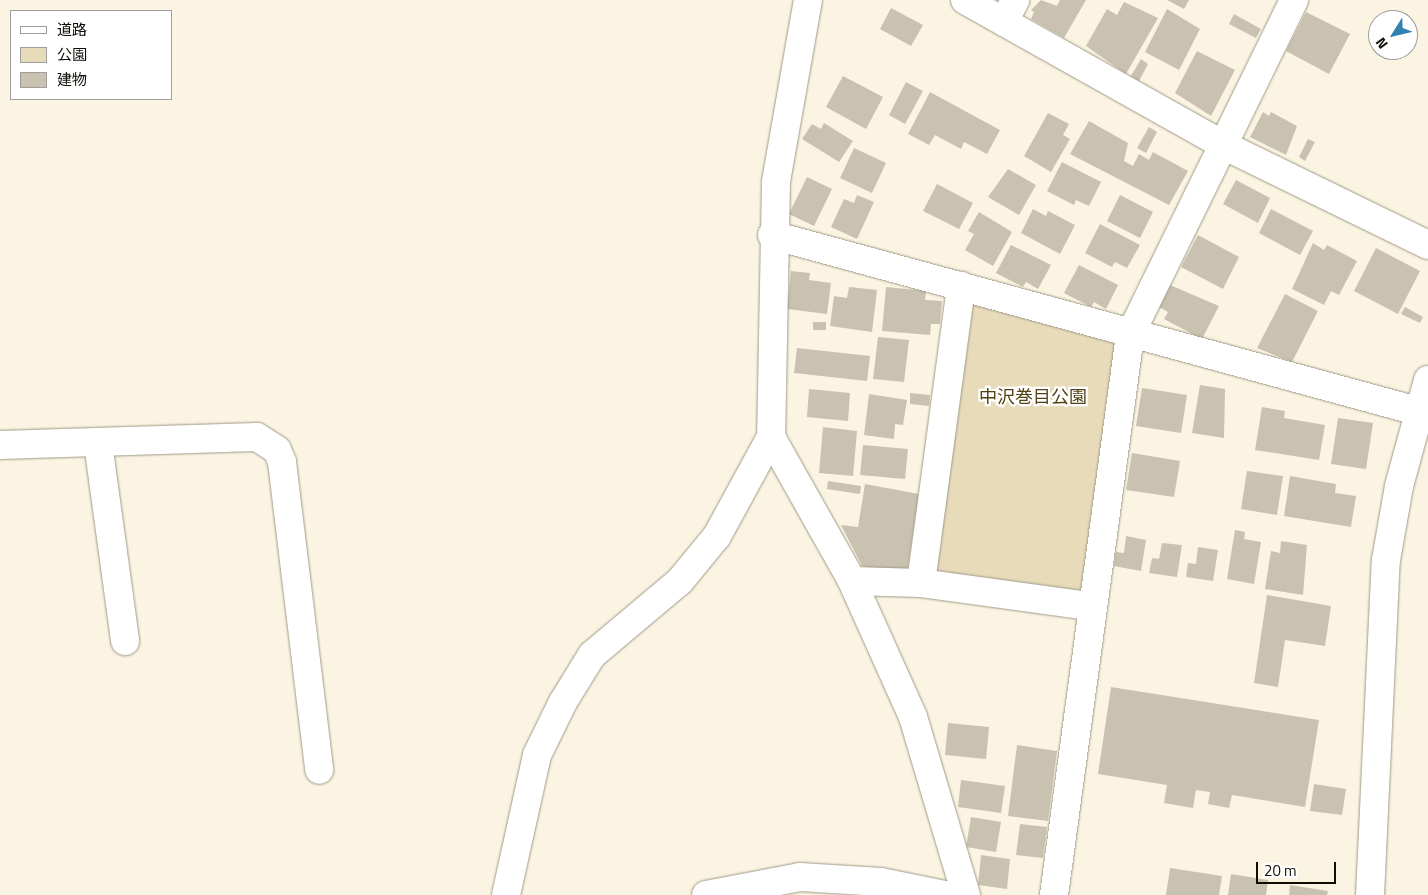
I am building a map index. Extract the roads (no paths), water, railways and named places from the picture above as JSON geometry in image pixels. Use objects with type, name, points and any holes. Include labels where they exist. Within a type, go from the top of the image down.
[{"type":"street","points":[[506,895],[537,755],[563,702],[592,654],[680,581],[717,536],[771,437],[772,235],[776,182],[808,0]]},
{"type":"street","points":[[965,0],[1010,11],[1223,145],[1428,246]]},
{"type":"street","points":[[1054,895],[1090,606],[1130,335],[1294,0]]},
{"type":"street","points":[[772,235],[1422,414]]},
{"type":"street","points":[[921,583],[962,286]]},
{"type":"street","points":[[1370,895],[1386,560],[1422,414],[1428,380]]},
{"type":"street","points":[[0,445],[257,437],[277,450],[286,492],[319,770]]},
{"type":"street","points":[[771,437],[852,581],[914,717],[966,895]]},
{"type":"street","points":[[98,443],[125,641]]},
{"type":"street","points":[[852,581],[921,583],[1090,606]]},
{"type":"street","points":[[706,895],[800,876],[881,882],[945,895]]},
{"type":"park label","name":"中沢巻目公園","points":[[1033,397]]}]
